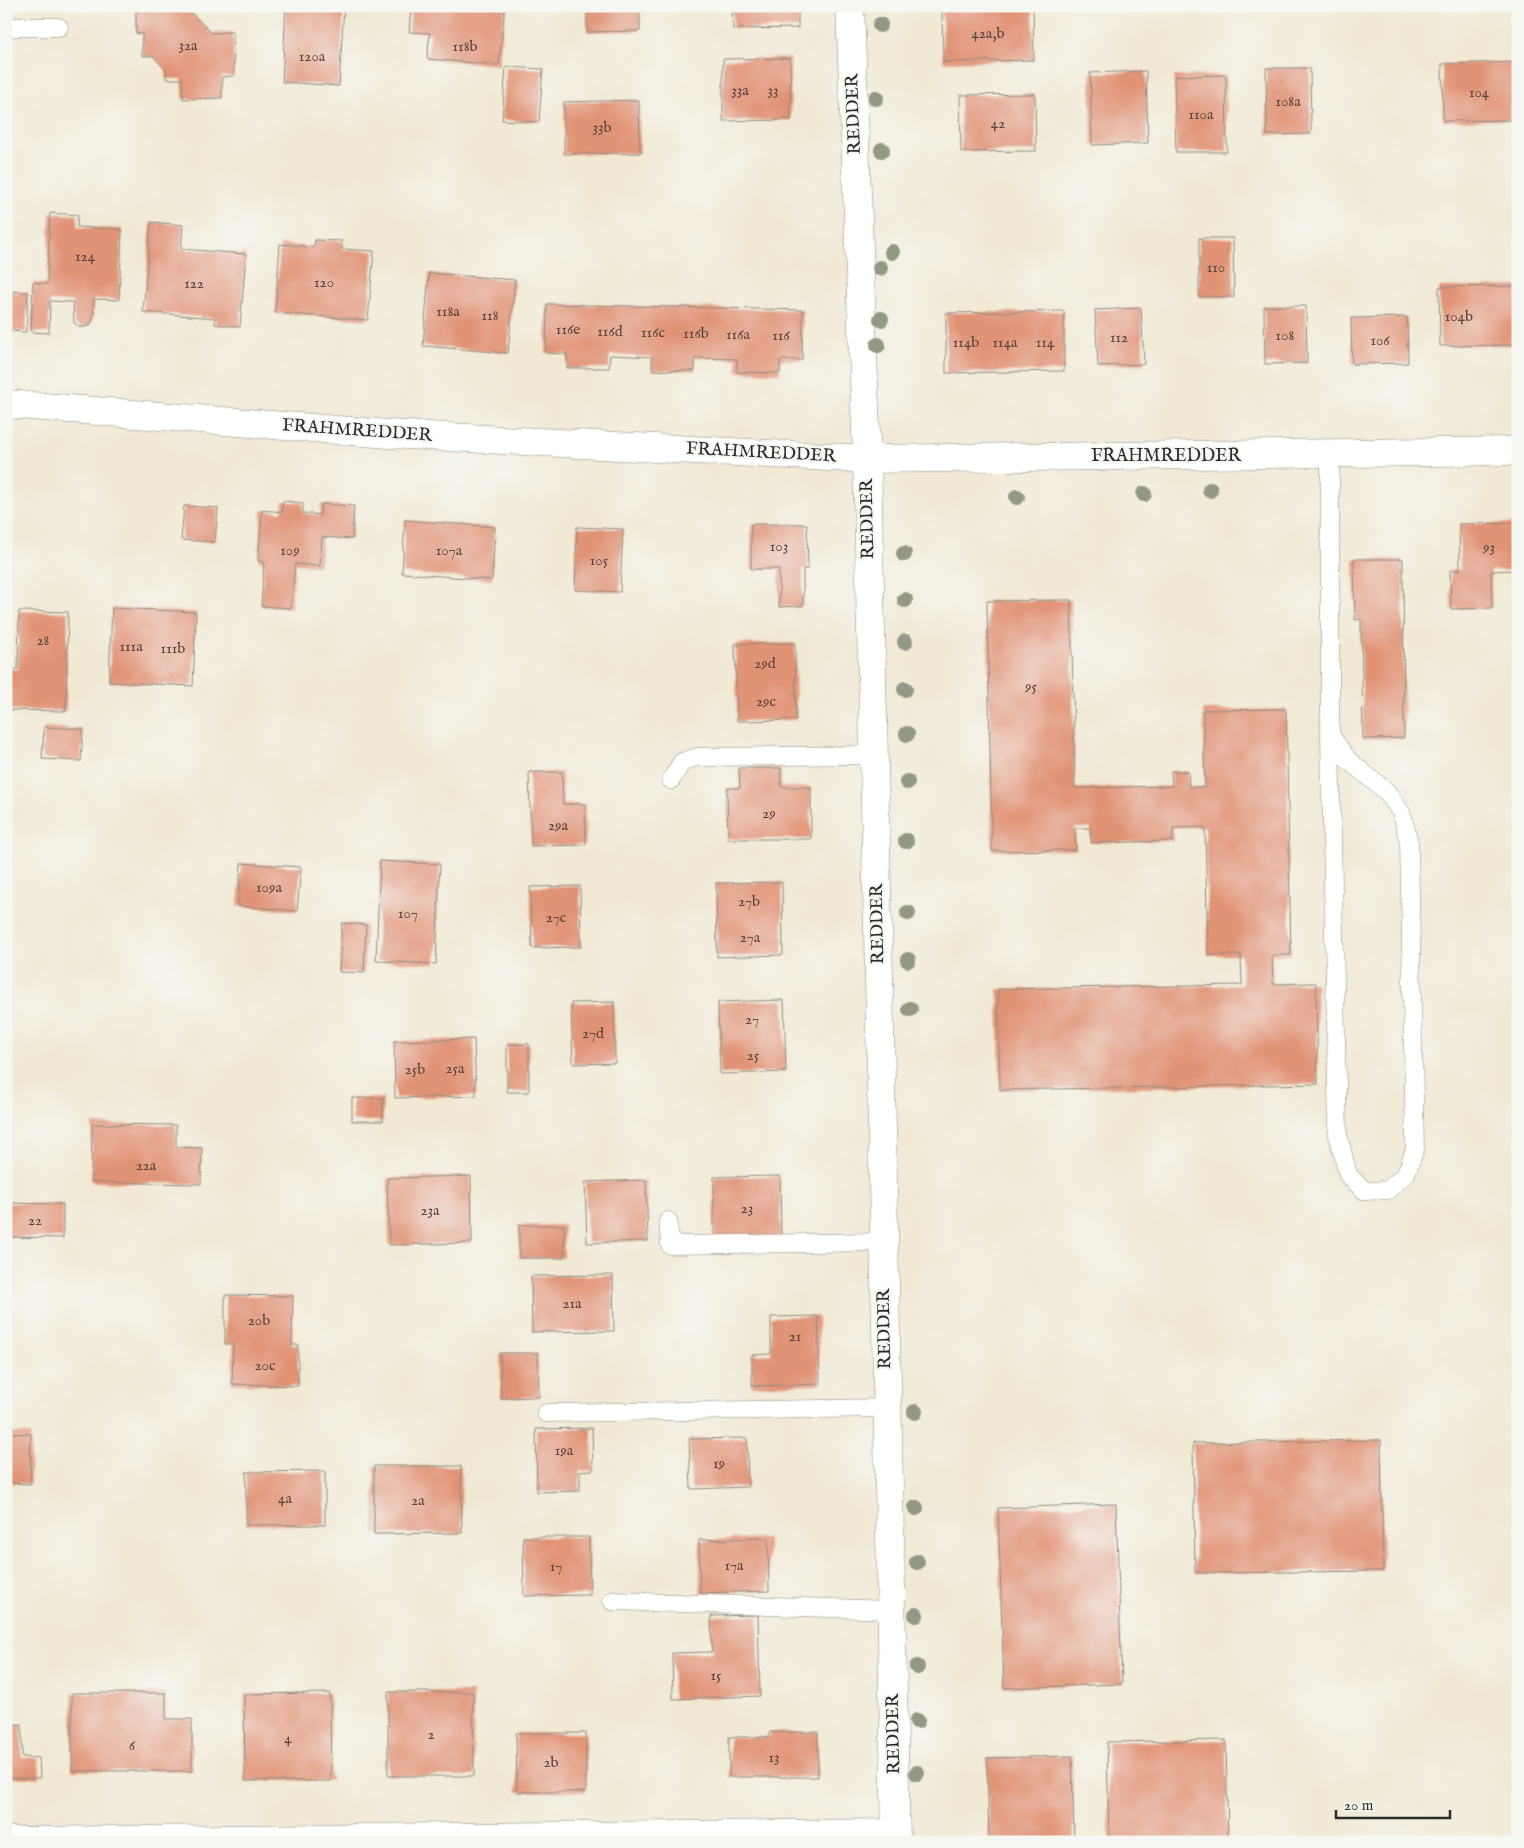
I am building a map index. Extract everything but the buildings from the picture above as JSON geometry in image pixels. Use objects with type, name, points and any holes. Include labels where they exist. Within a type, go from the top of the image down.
[{"type":"street","name":"REDDER","points":[[850,6],[867,459],[896,1838]]},
{"type":"street","name":"FRAHMREDDER","points":[[6,404],[389,434],[867,459],[1518,451]]},
{"type":"street","points":[[6,1841],[896,1838]]},
{"type":"lane","points":[[6,28],[59,27]]},
{"type":"lane","points":[[1330,454],[1330,735],[1338,1136],[1348,1175],[1366,1191],[1388,1190],[1406,1174],[1415,1149],[1408,842],[1402,814],[1386,792],[1348,760],[1330,735]]},
{"type":"lane","points":[[671,780],[682,762],[696,757],[874,755]]},
{"type":"lane","points":[[668,1221],[670,1244],[883,1242]]},
{"type":"lane","points":[[546,1414],[887,1408]]},
{"type":"lane","points":[[612,1601],[892,1610]]}]
